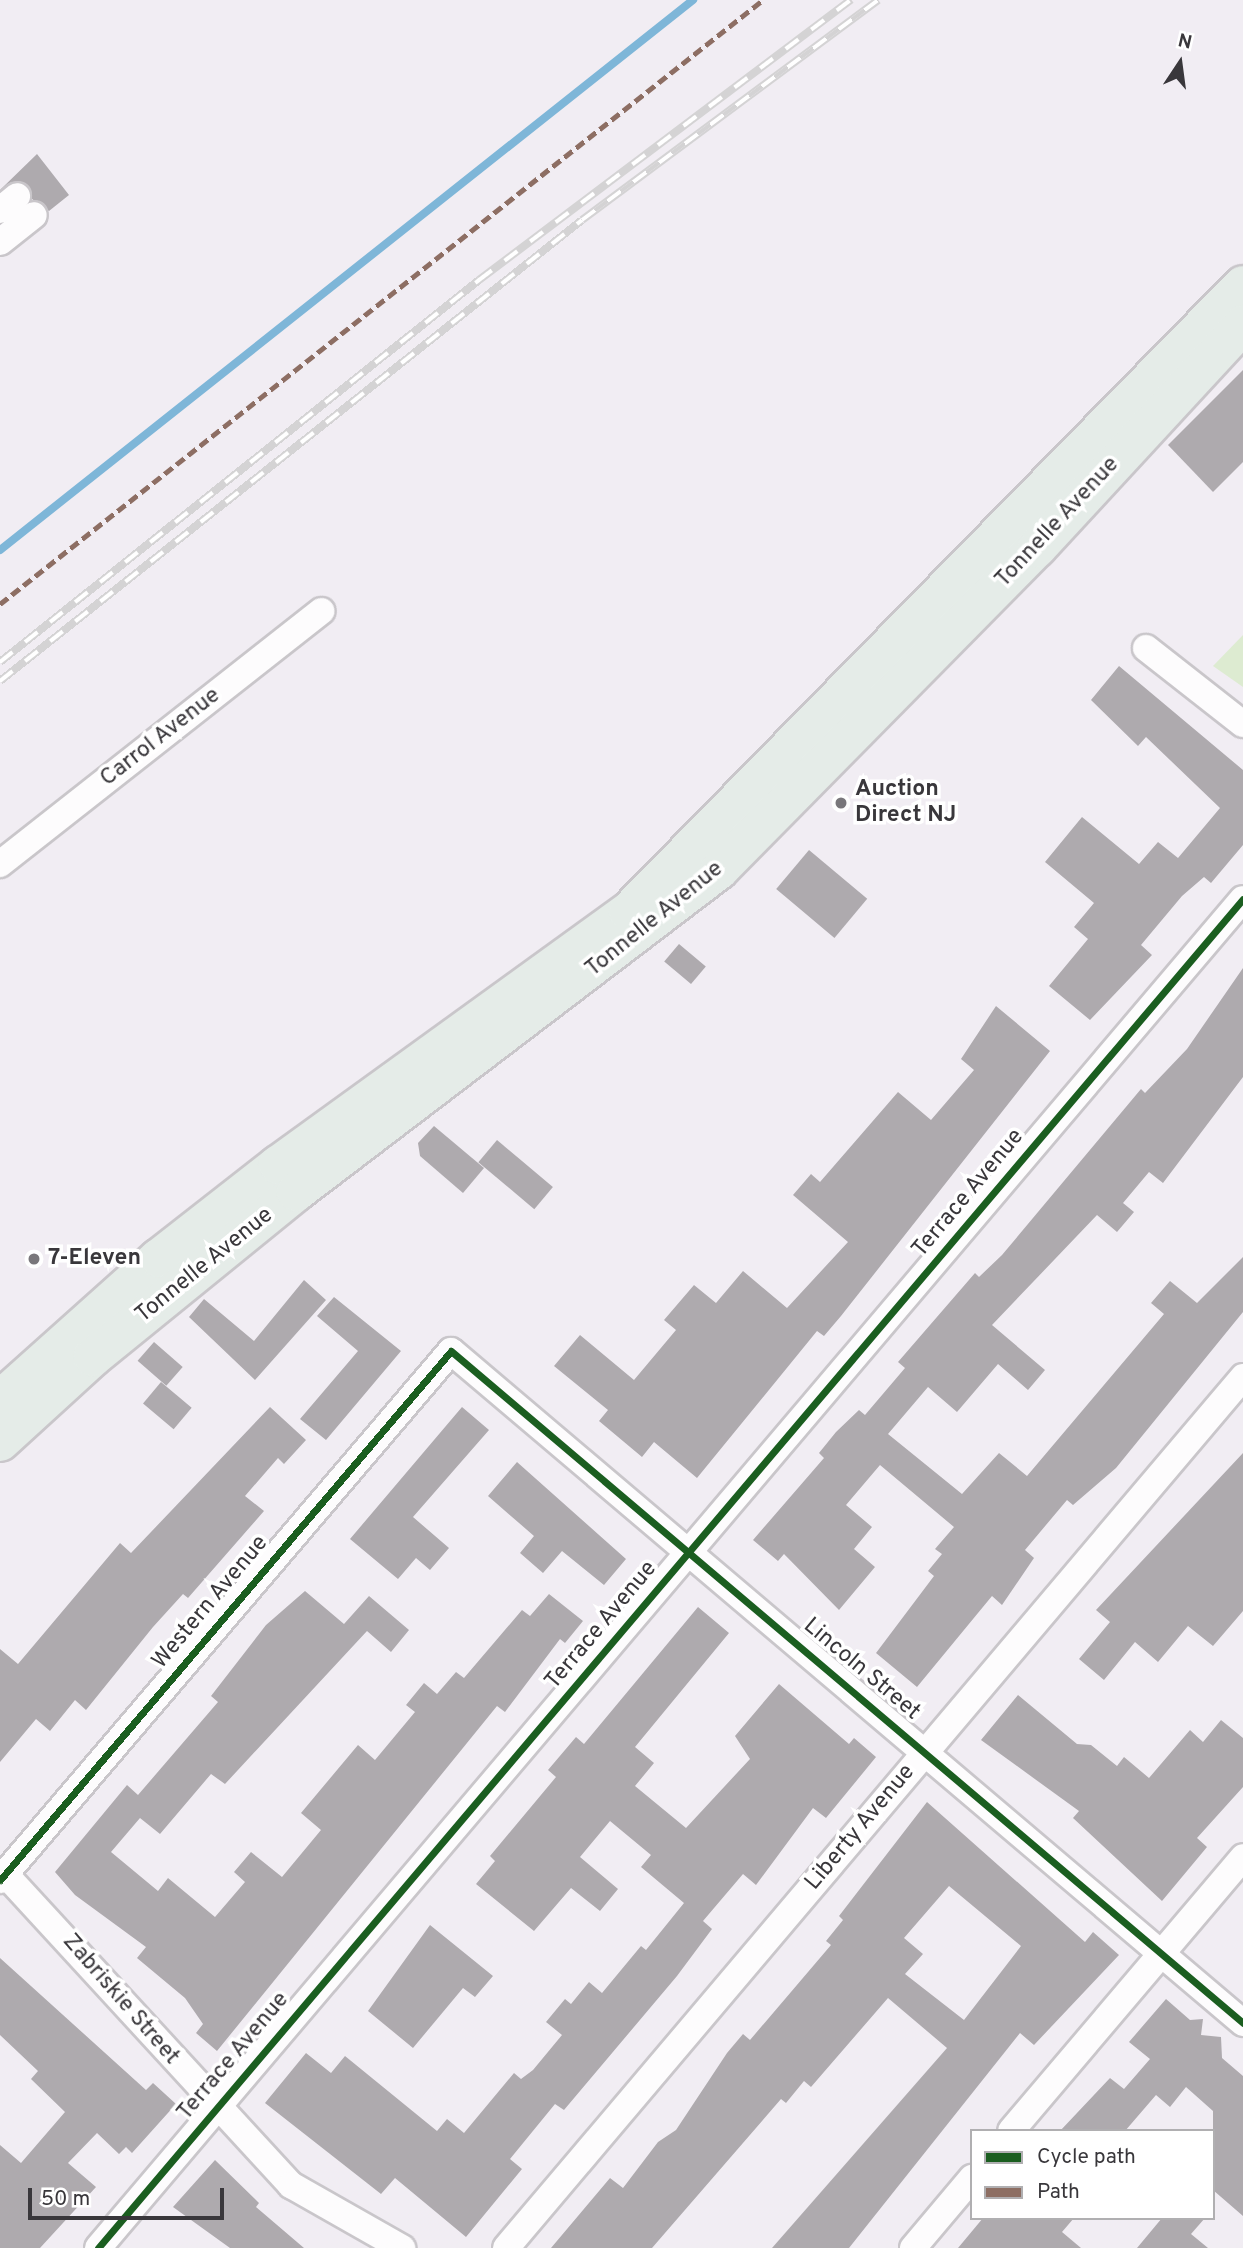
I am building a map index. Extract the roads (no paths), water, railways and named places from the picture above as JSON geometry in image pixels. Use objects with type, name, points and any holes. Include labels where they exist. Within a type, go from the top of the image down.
[{"type":"highway","name":"Tonnelle Avenue","points":[[0,1400],[159,1258],[267,1173],[628,912],[1243,285]]},
{"type":"highway","name":"Tonnelle Avenue","points":[[0,1442],[296,1192],[719,870],[1037,548],[1243,325]]},
{"type":"street","points":[[0,242],[17,207]]},
{"type":"street","name":"Carrol Avenue","points":[[0,864],[321,611]]},
{"type":"street","points":[[1146,648],[1243,724]]},
{"type":"street","name":"Terrace Avenue","points":[[98,2248],[1243,900]]},
{"type":"street","name":"Lincoln Street","points":[[451,1350],[928,1751],[1243,2023]]},
{"type":"street","name":"Western Avenue","points":[[3,1877],[451,1350]]},
{"type":"street","name":"Liberty Avenue","points":[[506,2248],[1243,1377]]},
{"type":"street","points":[[1014,2129],[1243,1857]]},
{"type":"street","name":"Zabriskie Street","points":[[3,1877],[216,2109],[291,2185],[402,2248]]},
{"type":"street","points":[[913,2248],[970,2180]]},
{"type":"waterway","points":[[0,550],[693,0]]},
{"type":"railway","points":[[0,662],[479,280],[851,0]]},
{"type":"railway","points":[[0,681],[582,220],[878,0]]},
{"type":"place","name":"Auction Direct NJ","points":[[841,803]]},
{"type":"place","name":"7-Eleven","points":[[34,1259]]}]
